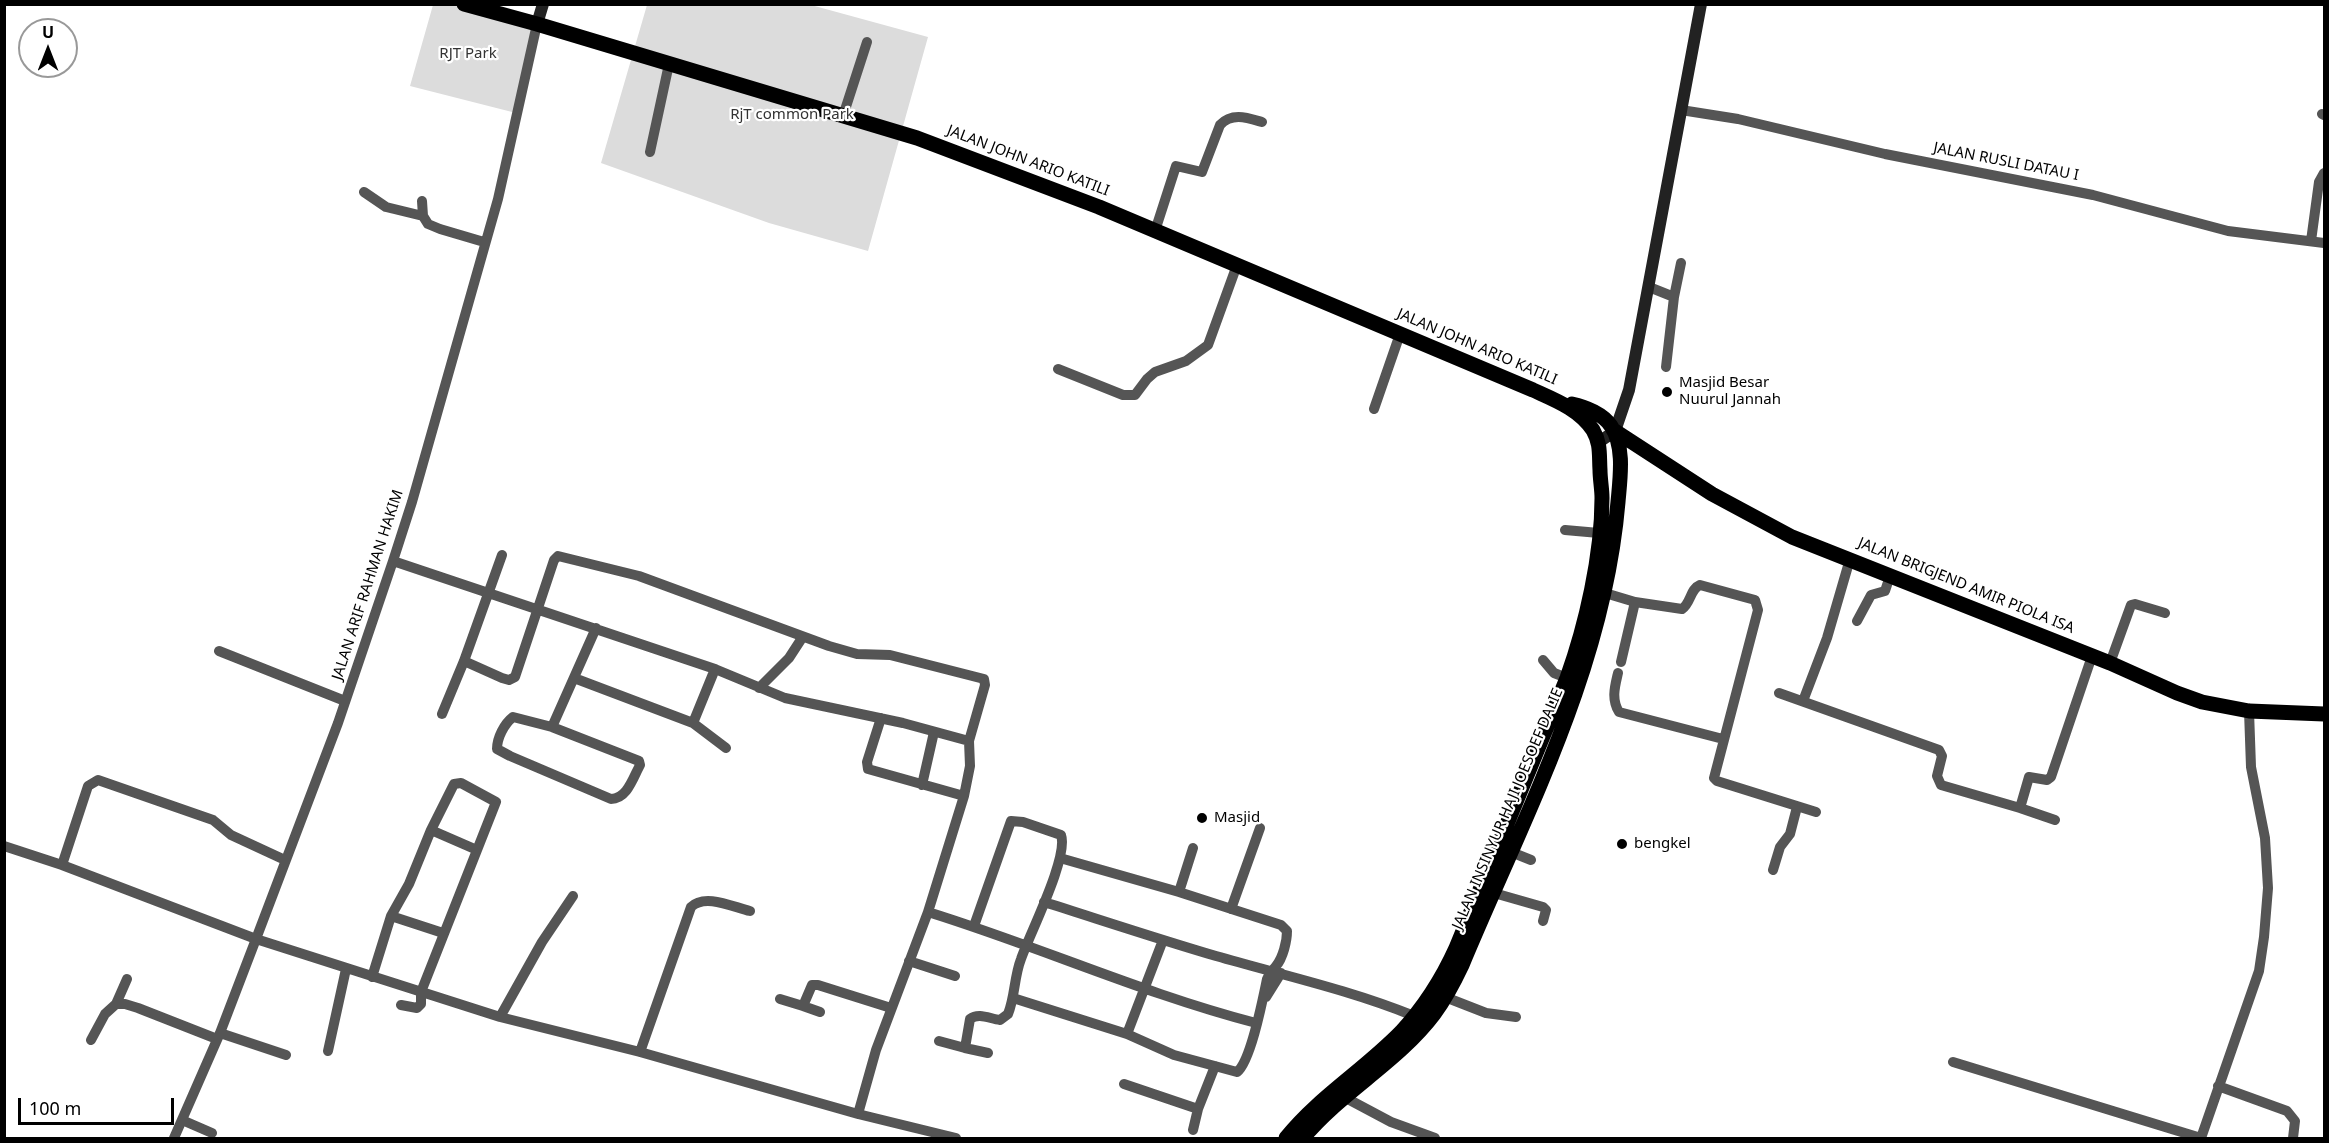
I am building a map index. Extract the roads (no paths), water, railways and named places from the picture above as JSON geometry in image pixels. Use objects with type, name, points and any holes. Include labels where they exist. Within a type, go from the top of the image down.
[{"type":"main road","name":"JALAN JOHN ARIO KATILI","points":[[464,4],[917,138],[1155,231],[1560,402],[1581,416],[1599,442]]},
{"type":"main road","name":"JALAN JOHN ARIO KATILI","points":[[1560,402],[1577,405],[1599,414],[1615,431]]},
{"type":"main road","name":"JALAN BRIGJEND AMIR PIOLA ISA","points":[[1615,431],[1712,494],[1792,537],[2092,656],[2196,700],[2249,711],[2325,714]]},
{"type":"main road","name":"JALAN INSINYUR HAJI JOESOEF DALIE","points":[[1303,1138],[1344,1097],[1424,1025],[1445,997],[1462,965],[1494,893],[1550,764],[1581,678],[1605,593],[1616,528],[1619,483],[1619,453],[1615,431]]},
{"type":"main road","name":"JALAN INSINYUR HAJI JOESOEF DALIE","points":[[1286,1138],[1323,1099],[1400,1033],[1443,976],[1579,644],[1599,533],[1602,498],[1599,442]]},
{"type":"street","points":[[537,24],[543,4]]},
{"type":"street","points":[[1599,442],[1615,431],[1629,390],[1701,4]]},
{"type":"street","name":"JALAN ARIF RAHMAN HAKIM","points":[[174,1138],[218,1036],[256,939],[345,701],[393,561],[412,502],[498,199],[537,24]]},
{"type":"street","points":[[843,116],[867,42]]},
{"type":"street","points":[[650,152],[669,64]]},
{"type":"street","name":"JALAN RUSLI DATAU I","points":[[1681,110],[1738,119],[1886,154],[2093,195],[2220,230],[2325,243]]},
{"type":"street","points":[[1155,231],[1176,166],[1202,172],[1220,125],[1226,120],[1243,117],[1262,122]]},
{"type":"street","points":[[2311,241],[2319,182],[2325,173]]},
{"type":"street","points":[[364,192],[386,207],[423,216]]},
{"type":"street","points":[[422,201],[423,216],[428,224],[484,242]]},
{"type":"street","points":[[1666,367],[1674,297],[1681,263]]},
{"type":"street","points":[[1058,369],[1123,395],[1135,395],[1155,372],[1186,362],[1208,345],[1237,265]]},
{"type":"street","points":[[1649,287],[1674,297]]},
{"type":"street","points":[[1374,409],[1400,334]]},
{"type":"street","points":[[1566,530],[1599,533]]},
{"type":"street","points":[[442,714],[464,661],[502,555]]},
{"type":"street","points":[[464,661],[502,678],[512,680],[517,673],[554,560],[560,555],[639,576],[766,622],[802,638],[857,654],[890,655],[984,679],[985,685],[969,741],[970,766],[964,796],[928,912],[870,1068],[858,1114]]},
{"type":"street","points":[[1803,701],[1827,638],[1850,559]]},
{"type":"street","points":[[393,561],[715,669],[785,698],[881,718],[969,741]]},
{"type":"street","points":[[1857,621],[1871,595],[1885,591],[1890,576]]},
{"type":"street","points":[[1605,593],[1635,602],[1682,609],[1686,606],[1694,588],[1700,585],[1755,600],[1758,610],[1714,776],[1715,780],[1816,812]]},
{"type":"street","points":[[1635,602],[1614,694],[1618,712],[1724,739]]},
{"type":"street","points":[[2109,663],[2131,606],[2135,604],[2165,613]]},
{"type":"street","points":[[552,727],[596,628]]},
{"type":"street","points":[[759,688],[789,658],[802,638]]},
{"type":"street","points":[[219,651],[345,701]]},
{"type":"street","points":[[2020,808],[2029,777],[2047,780],[2051,777],[2092,656]]},
{"type":"street","points":[[1543,660],[1554,673],[1567,678]]},
{"type":"street","points":[[693,723],[715,669]]},
{"type":"street","points":[[574,678],[693,723],[726,748]]},
{"type":"street","points":[[1779,693],[1939,750],[1942,756],[1937,776],[1941,785],[2055,820]]},
{"type":"street","points":[[1953,1062],[2201,1138],[2259,971],[2267,903],[2265,838],[2251,767],[2249,711]]},
{"type":"street","points":[[513,717],[552,727],[639,761],[640,765],[625,793],[617,799],[610,799],[497,749],[501,733],[513,717]]},
{"type":"street","points":[[881,718],[867,762],[868,769],[964,796]]},
{"type":"street","points":[[922,785],[934,732]]},
{"type":"street","points":[[62,865],[88,786],[98,780],[213,820],[231,835],[285,860]]},
{"type":"street","points":[[372,977],[391,916],[409,884],[451,788],[454,784],[461,783],[496,802],[421,992],[421,1004],[417,1008],[401,1005]]},
{"type":"street","points":[[1773,870],[1780,848],[1790,834],[1797,807]]},
{"type":"street","points":[[965,1047],[970,1019],[976,1016],[994,1020],[1004,1018],[1008,1014],[1013,998],[1014,982],[1060,858],[1063,842],[1058,833],[1023,822],[1011,821],[974,926]]},
{"type":"street","points":[[1231,909],[1260,828]]},
{"type":"street","points":[[431,830],[477,850]]},
{"type":"street","points":[[4,846],[62,865],[256,939],[500,1017],[640,1052],[858,1114],[956,1138]]},
{"type":"street","points":[[1179,892],[1193,849]]},
{"type":"street","points":[[1511,852],[1531,861]]},
{"type":"street","points":[[1013,998],[1127,1034],[1174,1055],[1235,1072],[1240,1071],[1262,1002],[1276,971],[1287,937],[1287,931],[1281,925],[1179,892],[1060,858]]},
{"type":"street","points":[[1494,893],[1543,906],[1546,910],[1543,921]]},
{"type":"street","points":[[500,1017],[542,942],[573,896]]},
{"type":"street","points":[[640,1052],[691,907],[695,903],[706,900],[750,912]]},
{"type":"street","points":[[1044,902],[1162,940],[1276,971],[1414,1016]]},
{"type":"street","points":[[928,912],[974,926],[1144,988],[1256,1023]]},
{"type":"street","points":[[391,916],[443,933]]},
{"type":"street","points":[[1127,1034],[1162,940]]},
{"type":"street","points":[[909,962],[955,976]]},
{"type":"street","points":[[328,1051],[346,969]]},
{"type":"street","points":[[91,1040],[105,1014],[116,1004],[127,979]]},
{"type":"street","points":[[803,1006],[810,988],[814,985],[891,1008]]},
{"type":"street","points":[[1445,997],[1486,1013],[1516,1017]]},
{"type":"street","points":[[780,999],[820,1012]]},
{"type":"street","points":[[116,1004],[125,1004],[218,1036],[286,1055]]},
{"type":"street","points":[[939,1041],[988,1053]]},
{"type":"street","points":[[1193,1130],[1198,1109],[1215,1066]]},
{"type":"street","points":[[1124,1084],[1198,1109]]},
{"type":"street","points":[[2218,1086],[2287,1111],[2295,1121],[2293,1138]]},
{"type":"street","points":[[1344,1097],[1391,1122],[1435,1138]]},
{"type":"street","points":[[182,1120],[212,1133]]},
{"type":"place","name":"Masjid Besar Nuurul Jannah","points":[[1667,392]]},
{"type":"place","name":"Masjid","points":[[1202,818]]},
{"type":"place","name":"bengkel","points":[[1622,844]]},
{"type":"park label","name":"RJT Park","points":[[468,54]]},
{"type":"park label","name":"RjT common Park","points":[[792,115]]}]
